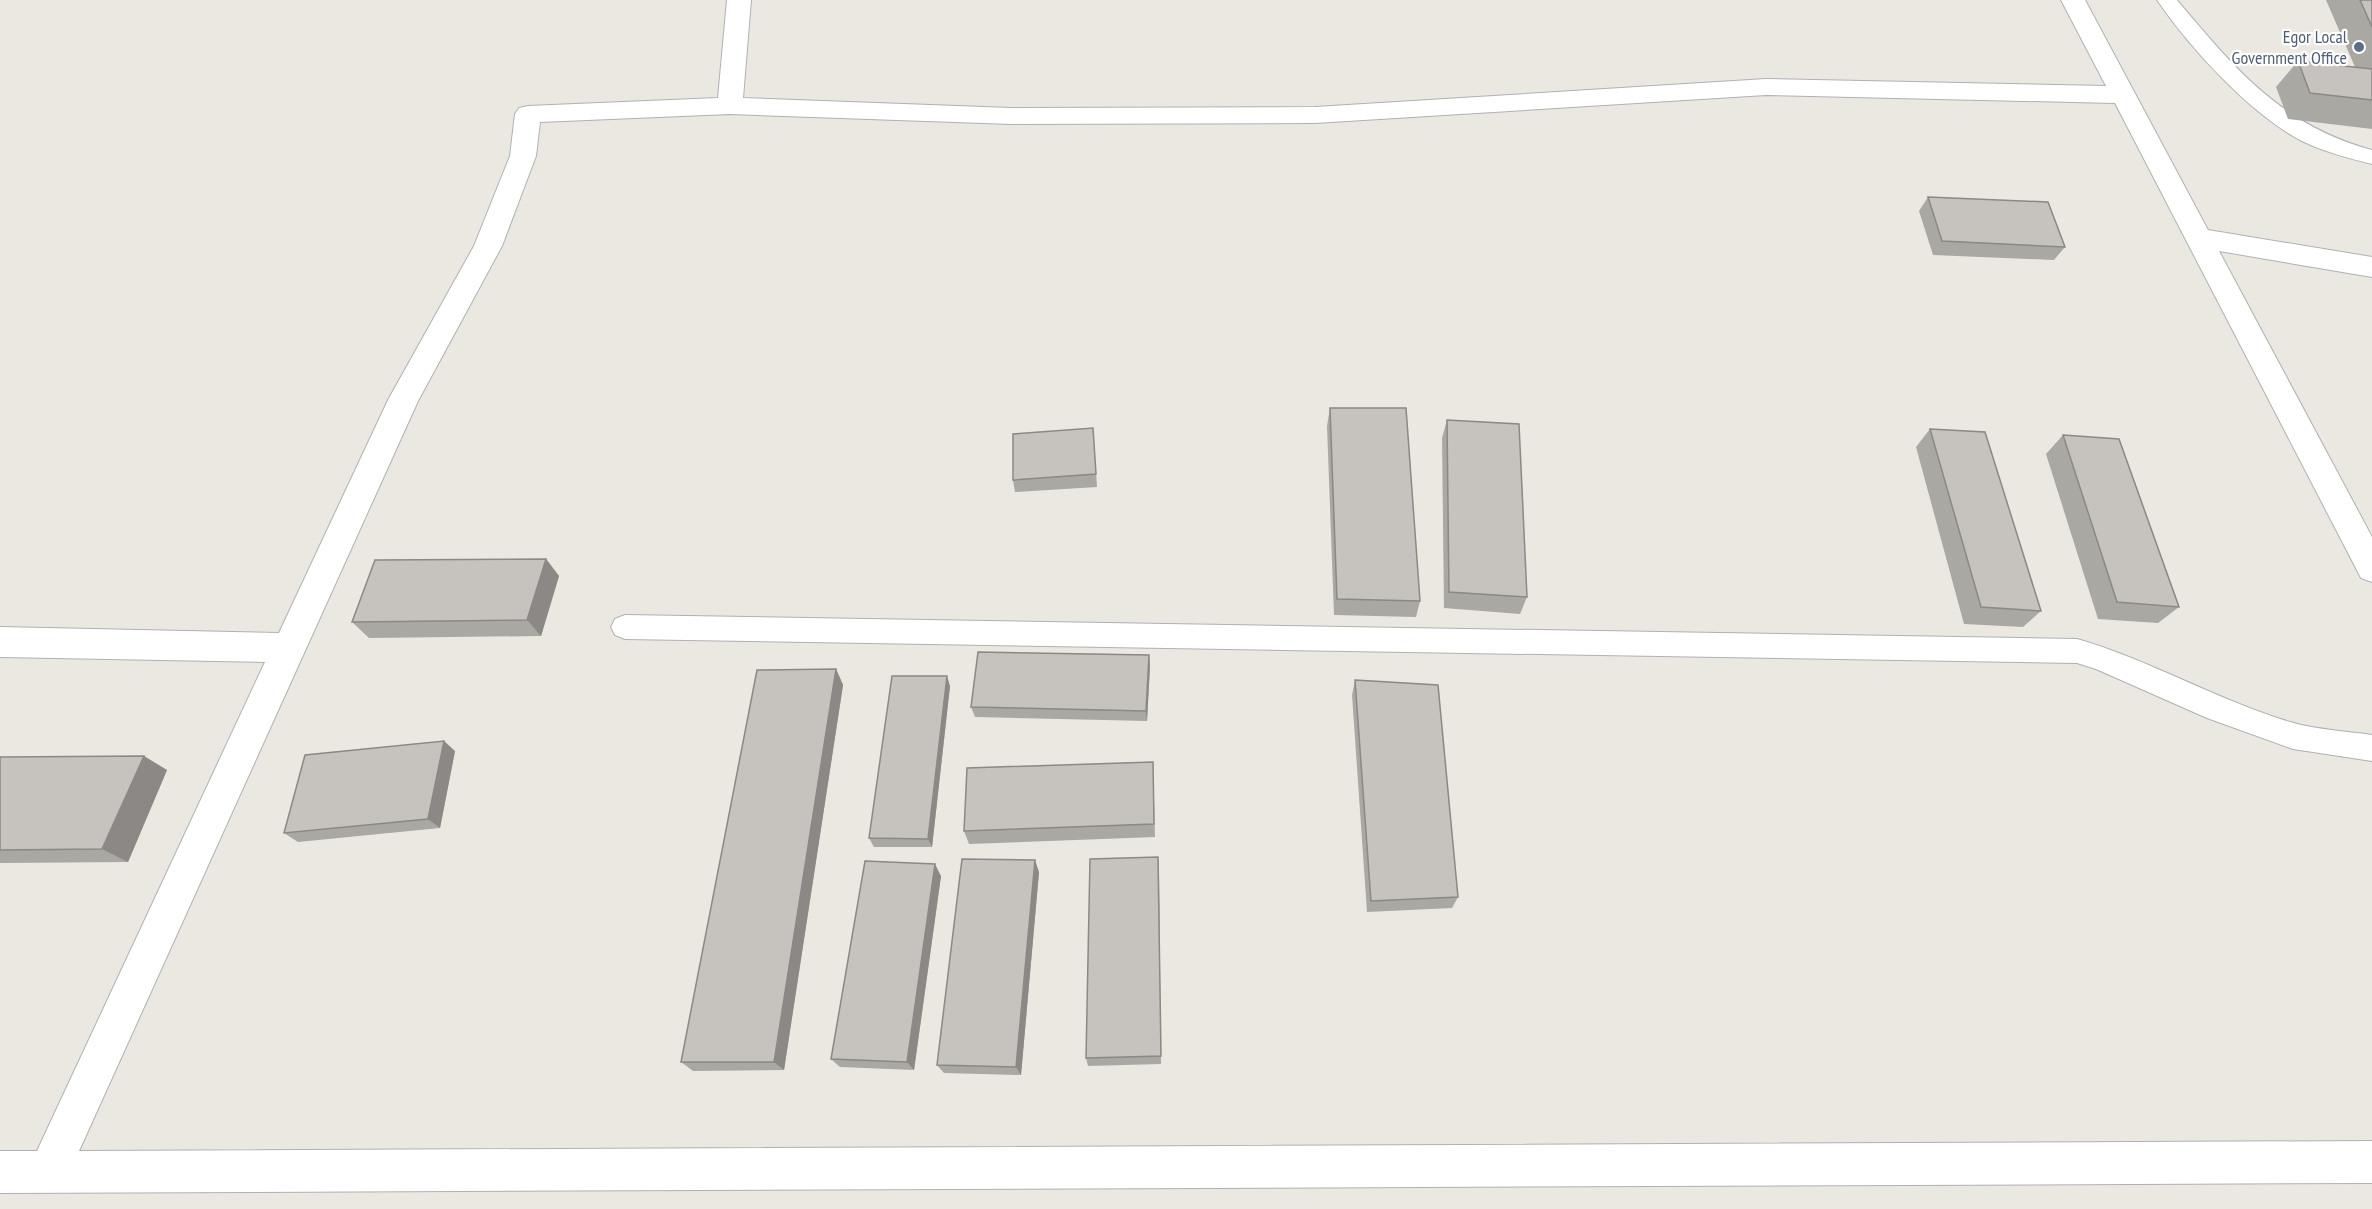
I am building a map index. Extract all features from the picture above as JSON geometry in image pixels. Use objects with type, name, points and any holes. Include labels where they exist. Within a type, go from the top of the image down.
[{"type":"street","points":[[730,106],[739,0]]},
{"type":"street","points":[[2073,0],[2372,568]]},
{"type":"street","points":[[49,1172],[403,400],[488,246],[523,156],[528,114],[730,106],[1011,116],[1304,115],[1766,87],[2123,95]]},
{"type":"street","points":[[2197,238],[2372,267]]},
{"type":"street","points":[[0,642],[289,648]]},
{"type":"street","points":[[0,1172],[2372,1162]]},
{"type":"lane","points":[[2167,0],[2223,67],[2267,109],[2308,137],[2353,154],[2372,157]]},
{"type":"lane","points":[[625,627],[2077,651],[2101,658],[2217,710],[2293,736],[2372,748]]},
{"type":"building","points":[[2360,0],[2372,0],[2372,27]]},
{"type":"building","points":[[2298,61],[2372,69],[2372,100],[2310,93]]},
{"type":"building","points":[[1928,197],[2048,202],[2065,247],[1942,241]]},
{"type":"building","points":[[1330,408],[1406,408],[1420,601],[1337,599]]},
{"type":"building","points":[[1447,420],[1519,424],[1527,597],[1449,592]]},
{"type":"building","points":[[1093,428],[1096,474],[1013,480],[1013,434]]},
{"type":"building","points":[[1930,429],[1985,432],[2041,611],[1981,607]]},
{"type":"building","points":[[2063,435],[2119,439],[2179,607],[2117,602]]},
{"type":"building","points":[[546,559],[527,620],[352,622],[375,560]]},
{"type":"building","points":[[978,652],[1149,655],[1146,711],[971,707]]},
{"type":"building","points":[[836,669],[774,1062],[681,1062],[757,670]]},
{"type":"building","points":[[892,676],[947,676],[928,839],[869,838]]},
{"type":"building","points":[[1355,680],[1438,685],[1458,897],[1371,901]]},
{"type":"building","points":[[444,741],[428,819],[284,833],[305,755]]},
{"type":"building","points":[[144,756],[102,849],[0,850],[0,757]]},
{"type":"building","points":[[1153,762],[1154,824],[964,831],[967,768]]},
{"type":"building","points":[[1158,857],[1161,1056],[1086,1058],[1090,859]]},
{"type":"building","points":[[962,859],[1035,860],[1016,1067],[937,1065]]},
{"type":"building","points":[[865,861],[935,864],[907,1062],[831,1059]]},
{"type":"place","name":"Egor Local Government Office","points":[[2359,47]]}]
